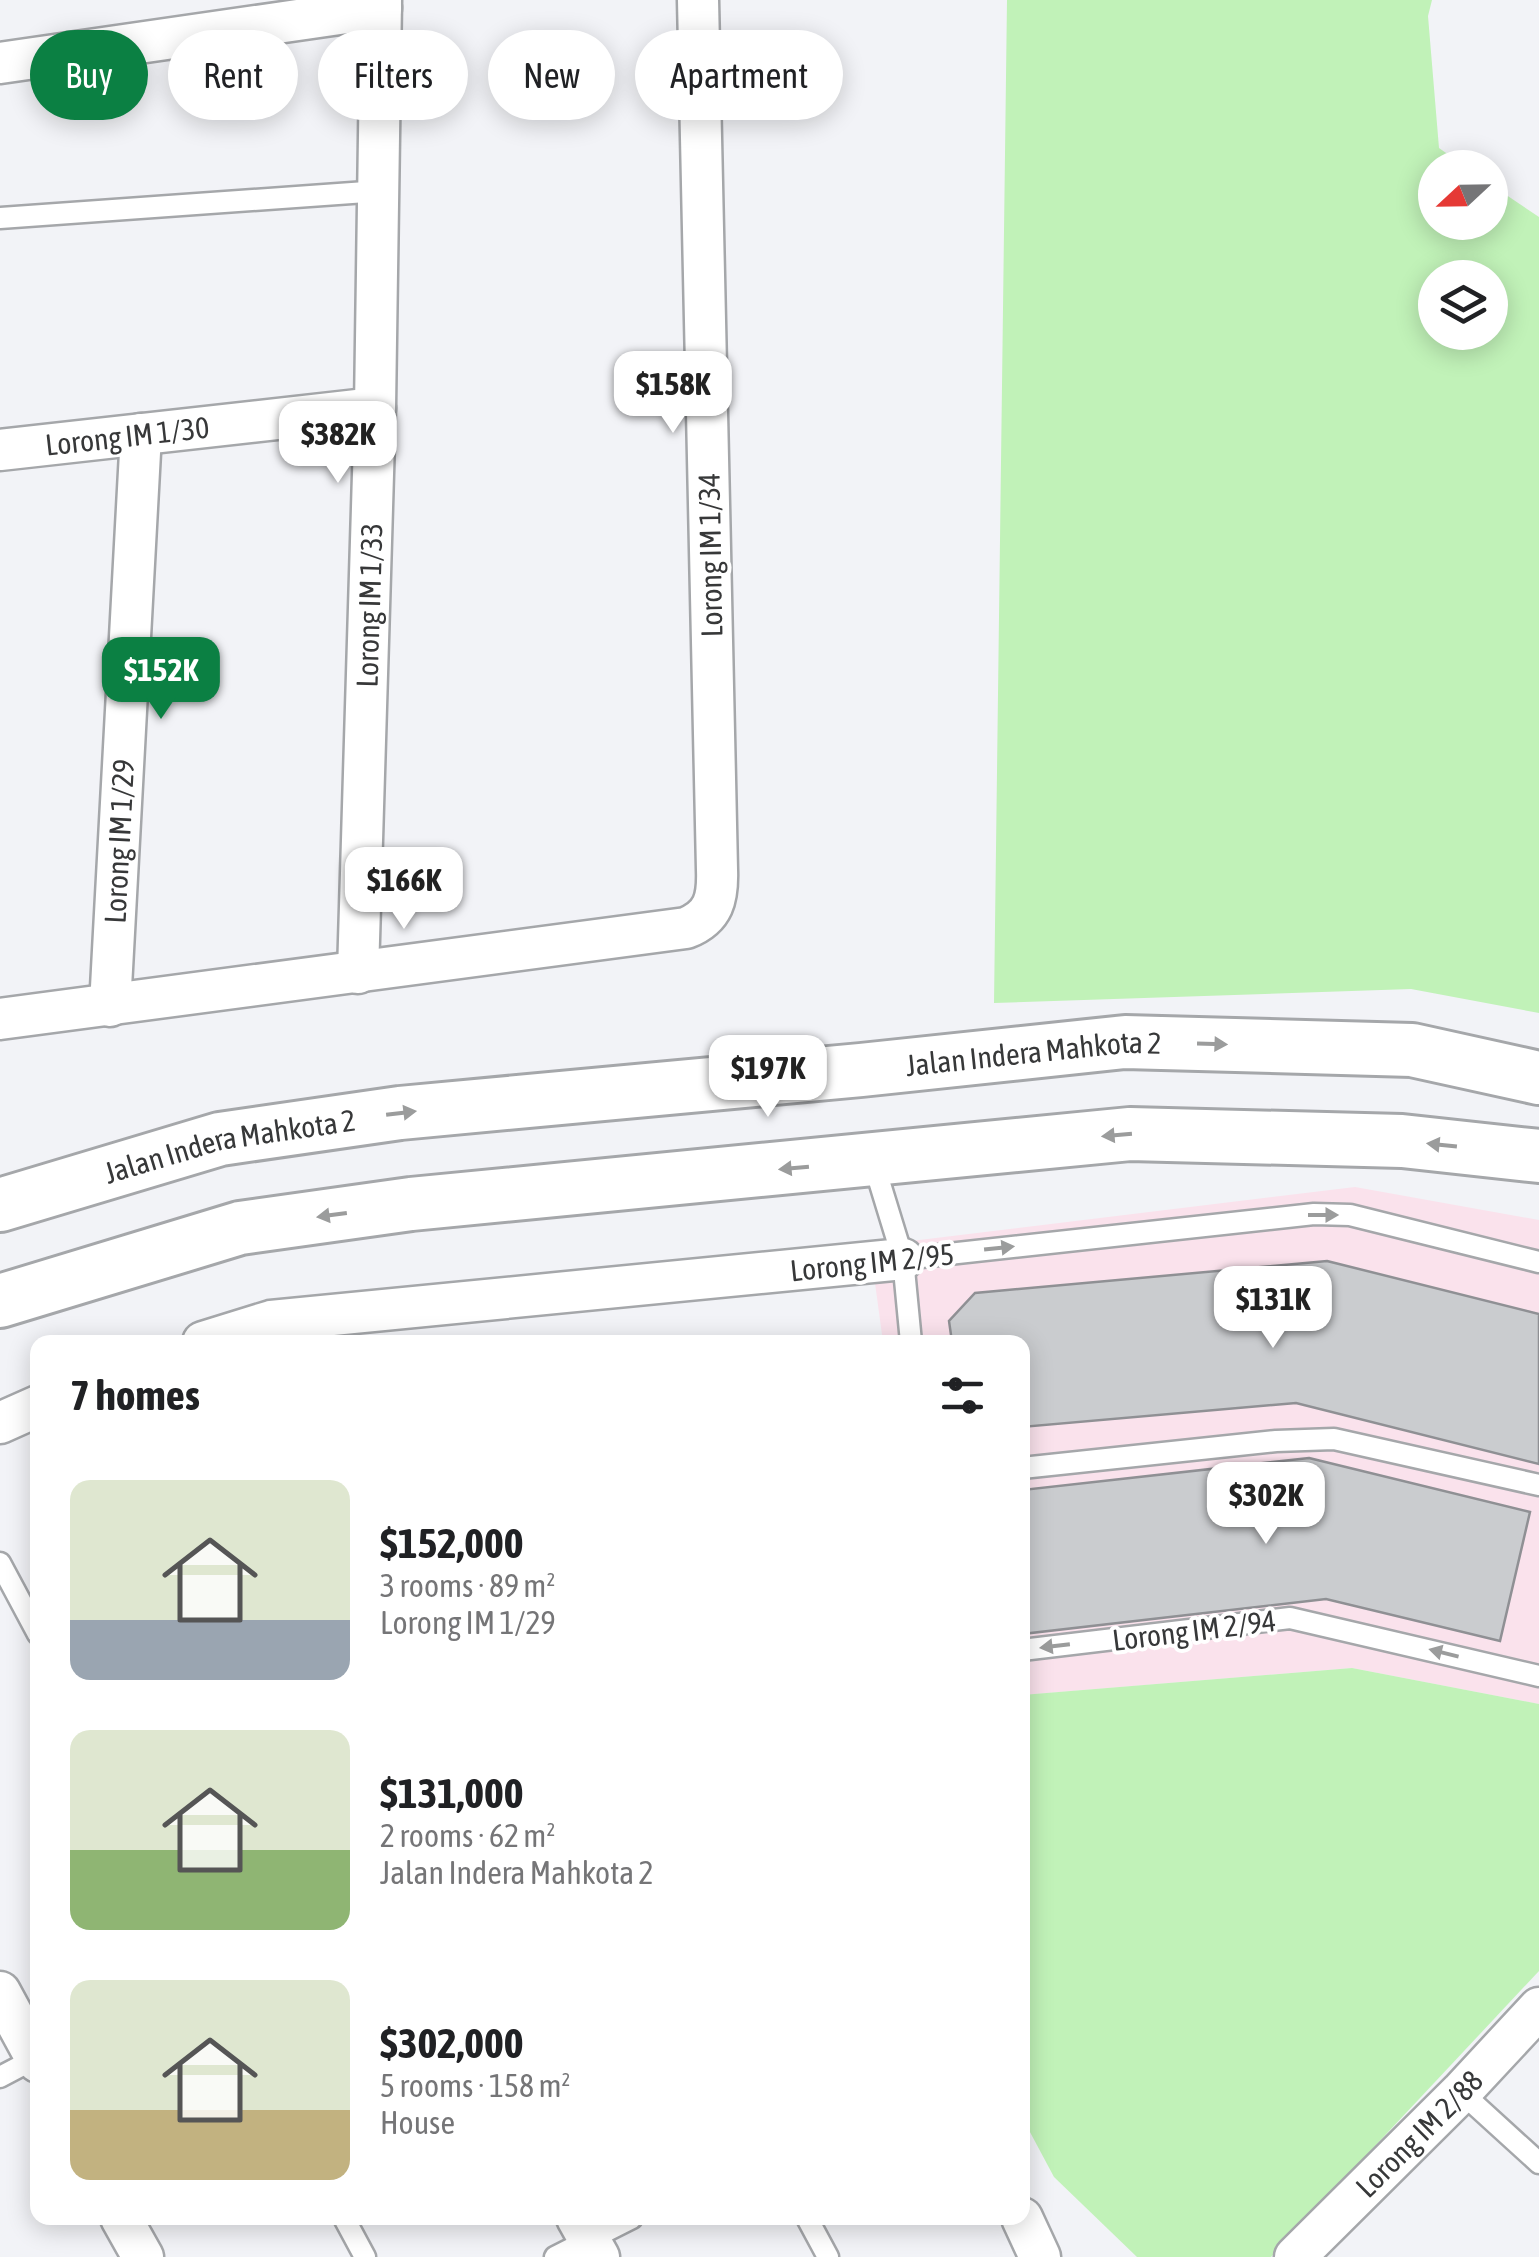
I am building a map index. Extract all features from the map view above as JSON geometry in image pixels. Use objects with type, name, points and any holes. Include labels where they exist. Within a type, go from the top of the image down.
[{"type":"street","name":"Lorong IM 1/34","points":[[0,1019],[686,928],[710,912],[718,896],[698,0]]},
{"type":"street","points":[[0,63],[381,4]]},
{"type":"street","name":"Lorong IM 1/33","points":[[358,973],[375,408],[381,4]]},
{"type":"street","name":"Lorong IM 1/30","points":[[0,450],[375,408]]},
{"type":"street","name":"Lorong IM 1/29","points":[[110,1006],[142,434]]},
{"type":"street","name":"Jalan Indera Mahkota 2","points":[[0,1205],[220,1139],[328,1123],[1125,1042],[1412,1050],[1539,1078]]},
{"type":"street","points":[[0,1301],[240,1228],[411,1204],[1130,1134],[1402,1141],[1539,1156]]},
{"type":"street","name":"Lorong IM 2/95","points":[[225,1335],[270,1321],[902,1259]]},
{"type":"street","points":[[0,1424],[30,1410]]},
{"type":"street","points":[[0,1992],[30,2046]]},
{"type":"street","name":"Lorong IM 2/88","points":[[1295,2257],[1461,2092],[1539,2008]]},
{"type":"street","points":[[125,2225],[142,2257]]},
{"type":"street","points":[[1025,2225],[1040,2257]]},
{"type":"lane","points":[[0,218],[380,191]]},
{"type":"lane","points":[[873,1161],[902,1259],[910,1335]]},
{"type":"lane","name":"Lorong IM 2/95","points":[[902,1259],[1314,1214],[1350,1215],[1539,1262]]},
{"type":"lane","points":[[1030,1467],[1276,1441],[1334,1439],[1539,1486]]},
{"type":"lane","points":[[0,1563],[30,1619]]},
{"type":"lane","name":"Lorong IM 2/94","points":[[1030,1649],[1290,1618],[1539,1676]]},
{"type":"lane","points":[[0,2077],[30,2062]]},
{"type":"lane","points":[[1461,2092],[1539,2163]]},
{"type":"lane","points":[[348,2225],[364,2257]]},
{"type":"lane","points":[[580,2243],[617,2225]]},
{"type":"lane","points":[[811,2225],[828,2257]]},
{"type":"shaded area","points":[[1355,1187],[1539,1220],[1539,1704],[1352,1668],[1030,1694],[1030,1335],[882,1335],[870,1246]]},
{"type":"green space","points":[[1007,0],[1432,0],[1428,16],[1442,150],[1418,150],[1418,240],[1508,240],[1508,196],[1539,217],[1539,1013],[1411,989],[994,1003]]},
{"type":"green space","points":[[1352,1668],[1539,1704],[1539,1971],[1271,2257],[1137,2257],[1054,2177],[1030,2132],[1030,1694]]},
{"type":"building","points":[[1327,1261],[1539,1314],[1539,1464],[1296,1403],[1030,1426],[1030,1335],[951,1335],[949,1321],[975,1293]]},
{"type":"building","points":[[1309,1458],[1530,1512],[1500,1641],[1326,1599],[1030,1633],[1030,1489]]}]
